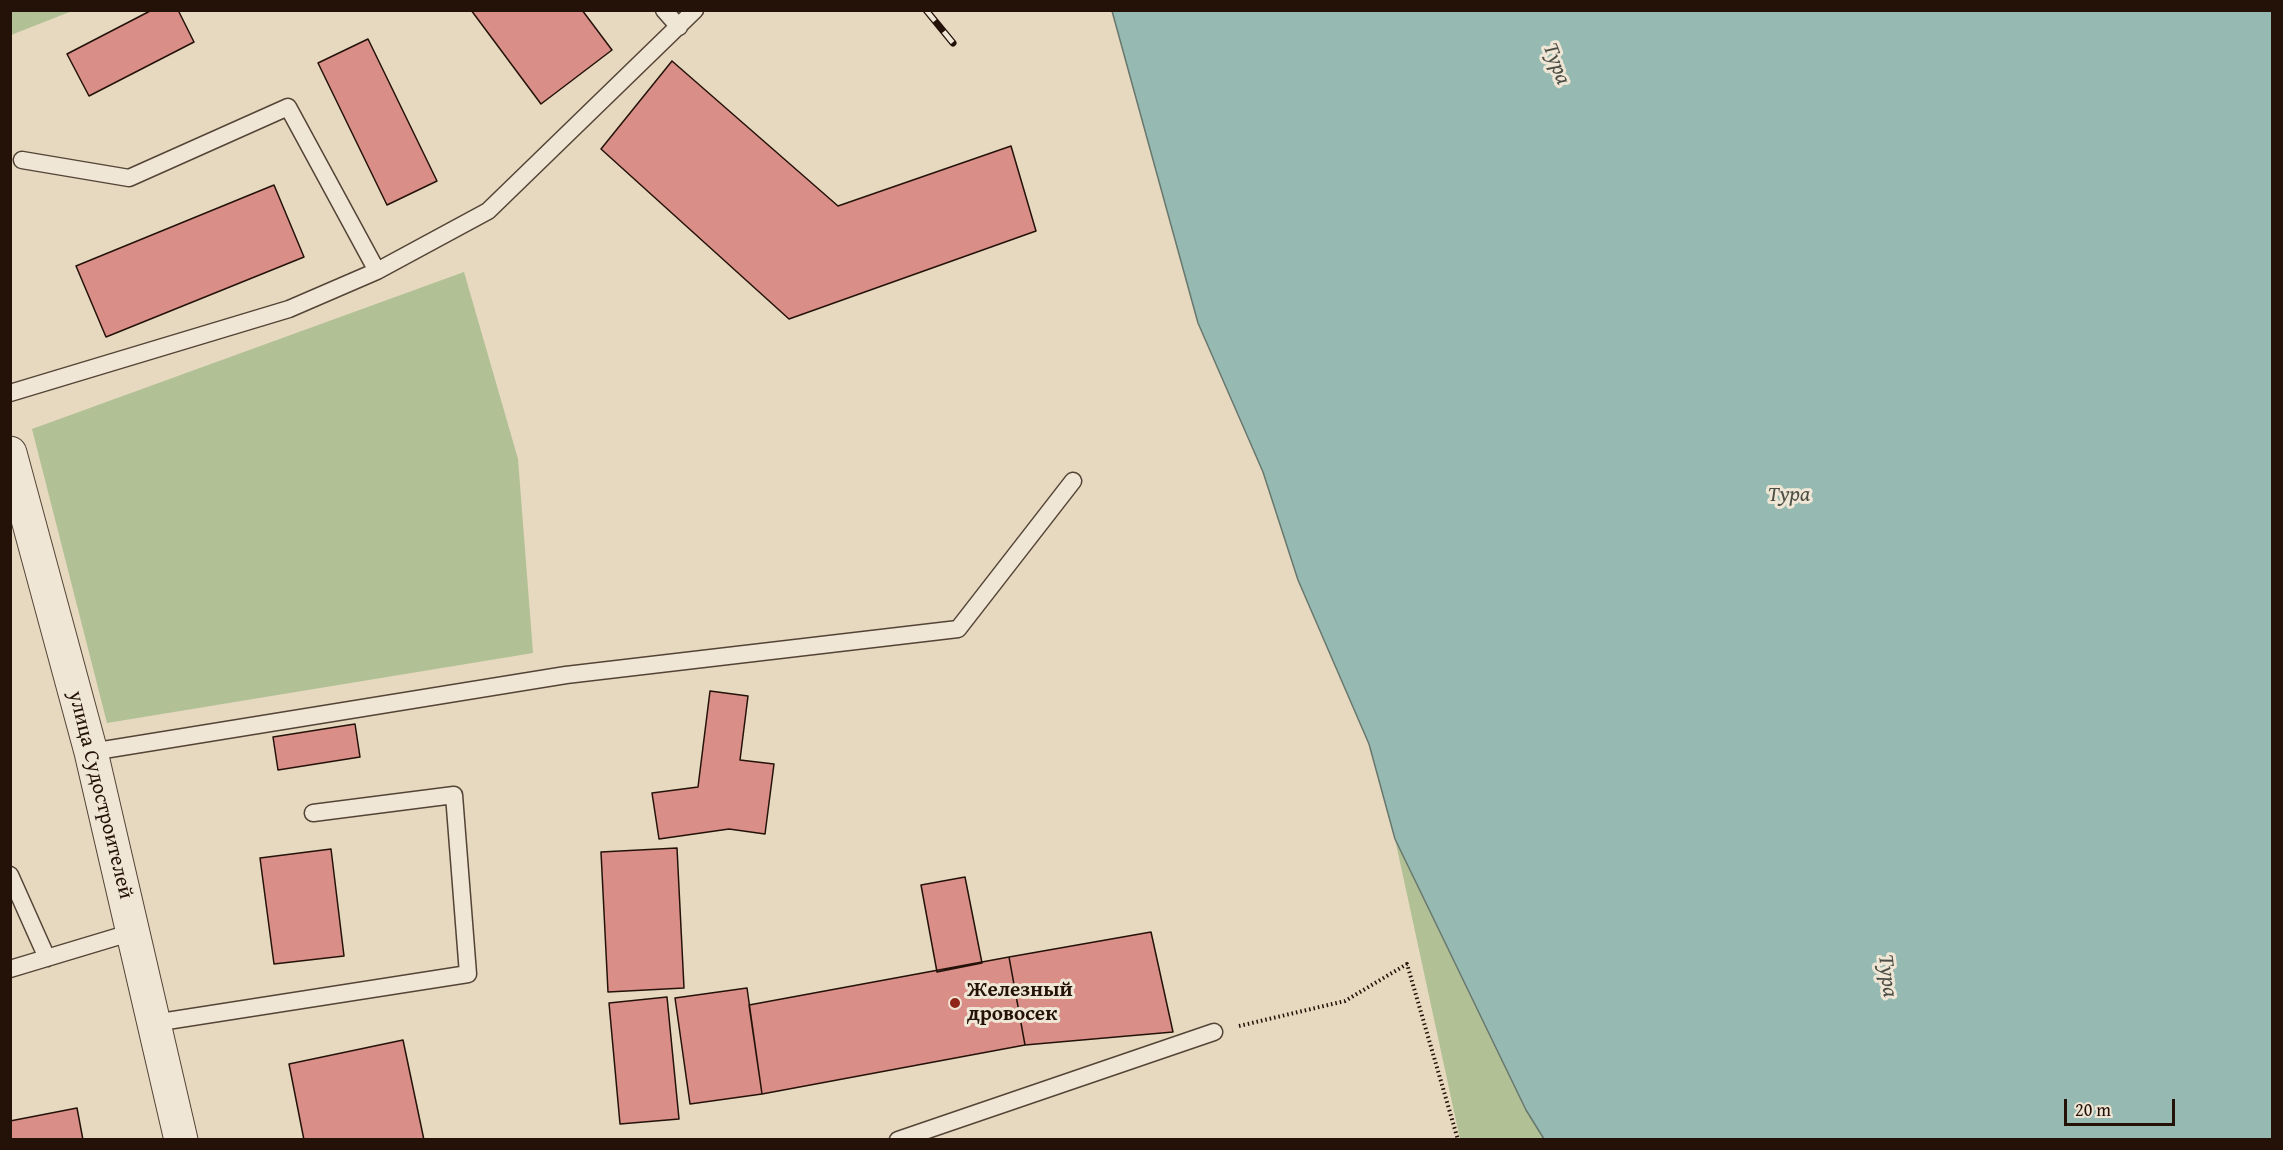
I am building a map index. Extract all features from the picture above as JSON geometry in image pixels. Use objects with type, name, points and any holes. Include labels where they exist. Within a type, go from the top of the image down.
[{"type":"street","name":"улица Судостроителей","points":[[10,453],[91,752],[181,1140]]},
{"type":"lane","points":[[664,10],[679,27]]},
{"type":"lane","points":[[10,393],[289,309],[377,271],[488,211],[695,10]]},
{"type":"lane","points":[[22,160],[129,177],[288,107],[377,271]]},
{"type":"lane","points":[[91,752],[566,675],[958,630],[1073,481]]},
{"type":"lane","points":[[154,1023],[468,974],[454,795],[313,813]]},
{"type":"lane","points":[[10,875],[47,958]]},
{"type":"lane","points":[[10,969],[133,932]]},
{"type":"lane","points":[[898,1140],[1214,1032]]},
{"type":"path","points":[[1214,1032],[1345,1001],[1407,964],[1458,1140]]},
{"type":"green space","points":[[11,10],[72,10],[72,11],[11,35]]},
{"type":"green space","points":[[464,272],[518,459],[533,653],[107,723],[32,429]]},
{"type":"green space","points":[[1395,839],[1526,1110],[1544,1139],[1460,1139]]},
{"type":"water","name":"Тура","points":[[1112,11],[2272,11],[2272,1139],[1544,1139],[1526,1110],[1395,839],[1369,744],[1298,580],[1263,472],[1198,323]]},
{"type":"building","points":[[152,10],[178,10],[194,42],[89,96],[67,54]]},
{"type":"building","points":[[471,10],[582,10],[612,50],[541,104]]},
{"type":"building","points":[[368,39],[437,181],[387,205],[318,63]]},
{"type":"building","points":[[672,61],[838,206],[1011,146],[1036,231],[789,319],[601,149]]},
{"type":"building","points":[[274,185],[304,257],[106,337],[76,266]]},
{"type":"building","points":[[710,691],[748,696],[740,760],[774,764],[765,834],[729,829],[659,839],[652,793],[698,787]]},
{"type":"building","points":[[355,724],[360,757],[278,770],[273,737]]},
{"type":"building","points":[[677,848],[684,988],[608,992],[601,852]]},
{"type":"building","points":[[331,849],[344,956],[274,964],[260,858]]},
{"type":"building","points":[[965,877],[982,963],[937,972],[921,885]]},
{"type":"building","points":[[1151,932],[1173,1032],[1025,1045],[1009,957]]},
{"type":"building","points":[[1009,957],[1025,1045],[762,1094],[749,1005]]},
{"type":"building","points":[[747,988],[762,1094],[690,1104],[675,998]]},
{"type":"building","points":[[667,997],[679,1119],[620,1124],[609,1003]]},
{"type":"building","points":[[403,1040],[424,1140],[304,1140],[289,1064]]},
{"type":"building","points":[[77,1108],[83,1140],[10,1140],[10,1121]]},
{"type":"railway","points":[[926,10],[953,43]]},
{"type":"place","name":"Железный дровосек","points":[[955,1003]]}]
